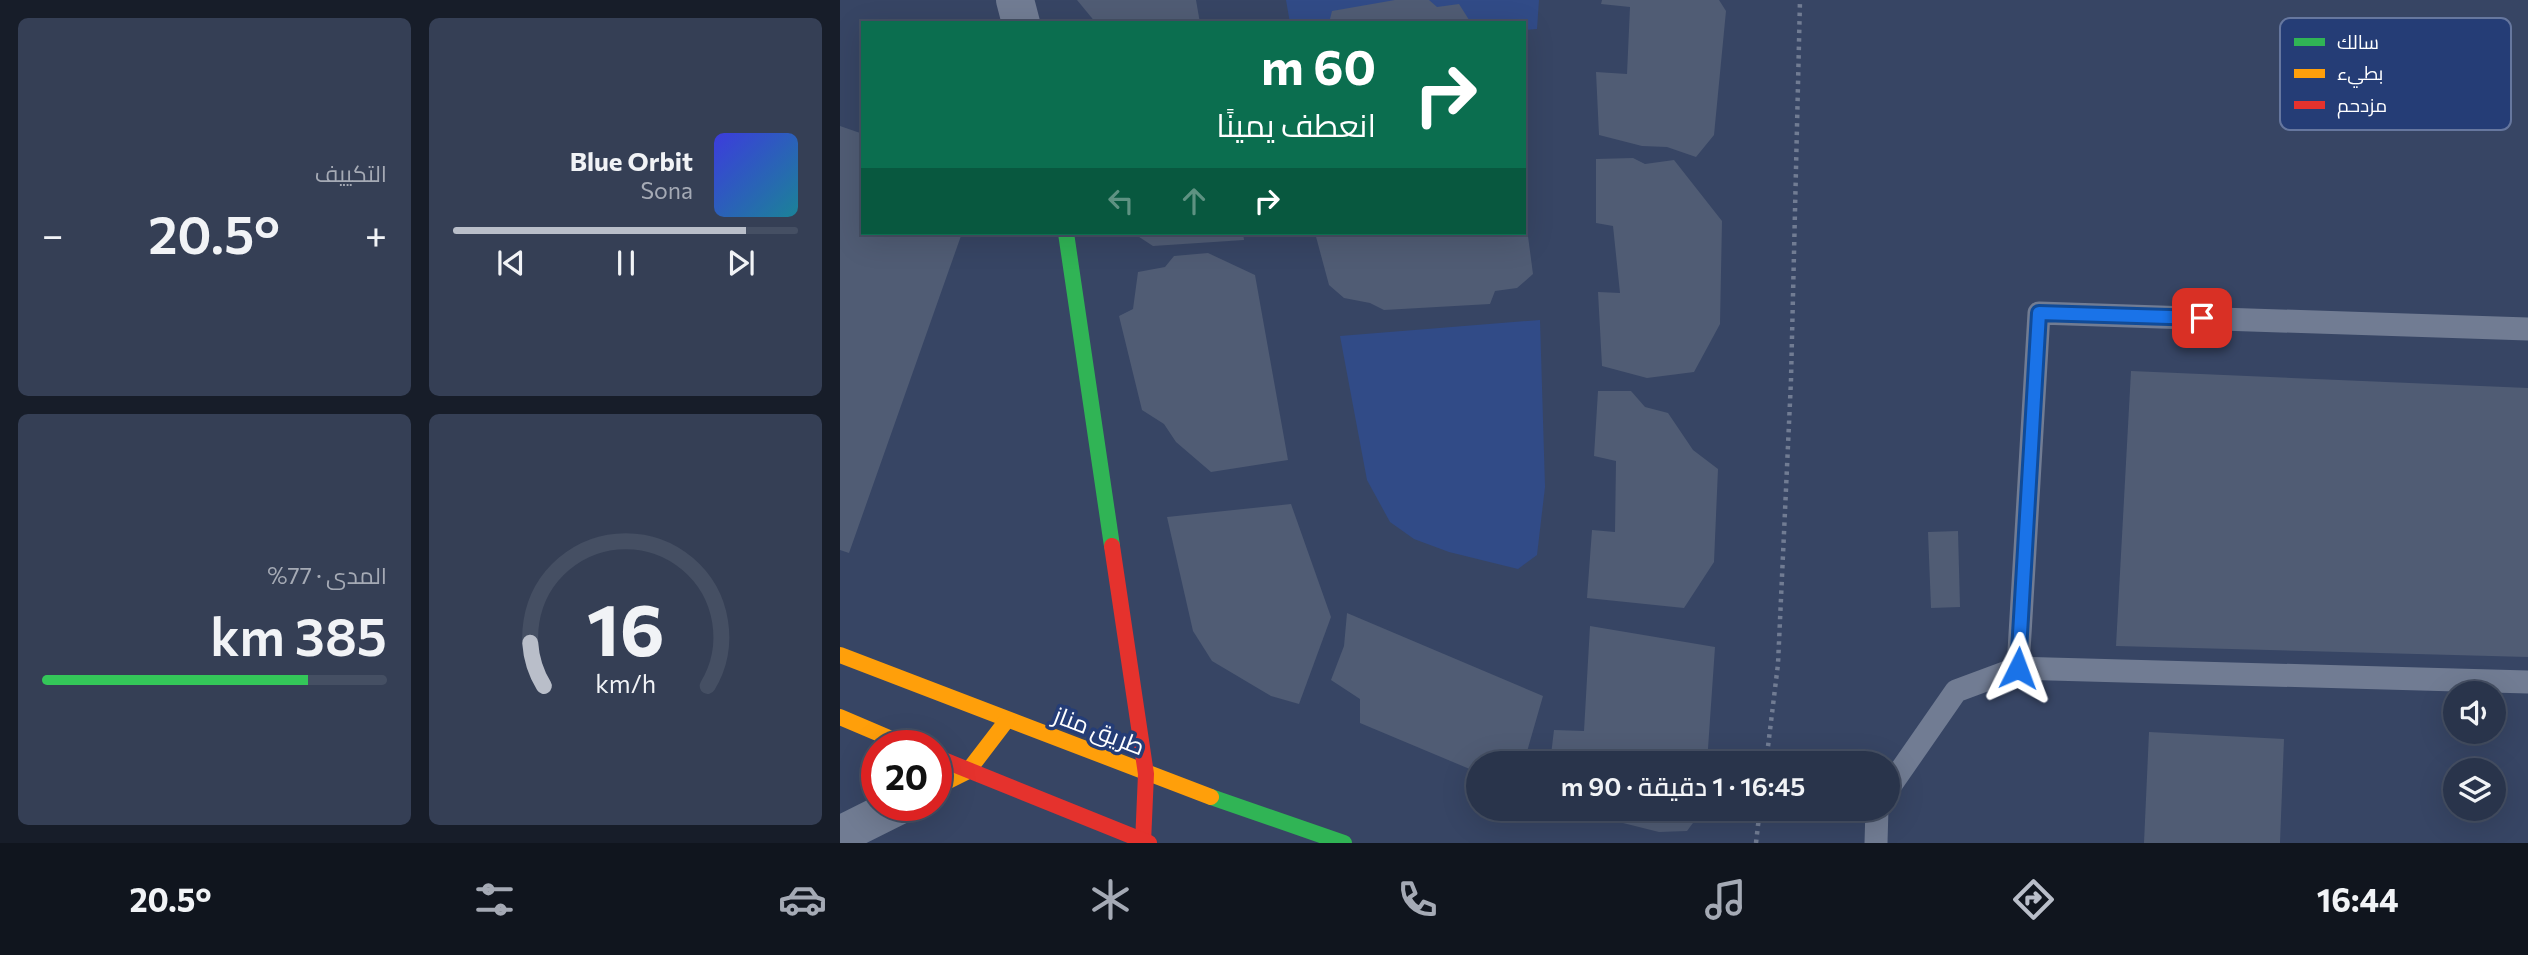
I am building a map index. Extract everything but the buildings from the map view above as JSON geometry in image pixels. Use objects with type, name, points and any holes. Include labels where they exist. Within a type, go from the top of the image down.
[{"type":"main road","points":[[952,764],[1145,842],[1146,774],[1066,235]]},
{"type":"main road","name":"طريق مناز","points":[[840,655],[1146,774],[1344,843]]},
{"type":"main road","points":[[840,717],[870,730]]},
{"type":"main road","points":[[952,779],[968,771],[1007,720]]},
{"type":"street","points":[[1015,0],[1020,21]]},
{"type":"street","points":[[840,835],[868,821]]},
{"type":"lane","points":[[2018,668],[2039,313],[2528,330]]},
{"type":"lane","points":[[1900,772],[1956,691],[2018,668],[2528,682]]},
{"type":"lane","points":[[1876,843],[1877,821]]},
{"type":"path","points":[[1767,751],[1779,651],[1791,380],[1800,0]]},
{"type":"path","points":[[1756,843],[1759,821]]},
{"type":"shaded area","points":[[1286,0],[1539,0],[1537,29],[1526,30],[1526,21],[1290,21]]},
{"type":"shaded area","points":[[1540,320],[1545,487],[1537,555],[1518,569],[1449,552],[1414,539],[1390,522],[1367,480],[1340,336]]},
{"type":"traffic: fast","points":[[1066,235],[1112,546]]},
{"type":"traffic: fast","points":[[1211,797],[1344,843]]},
{"type":"traffic: slow","points":[[840,655],[1211,797]]},
{"type":"traffic: slow","points":[[840,717],[870,730]]},
{"type":"traffic: slow","points":[[952,779],[968,771],[1007,720]]},
{"type":"traffic: jam","points":[[1112,546],[1146,774],[1143,843]]},
{"type":"traffic: jam","points":[[952,763],[1149,843]]},
{"type":"route","points":[[2018,668],[2039,313],[2202,318]]}]
